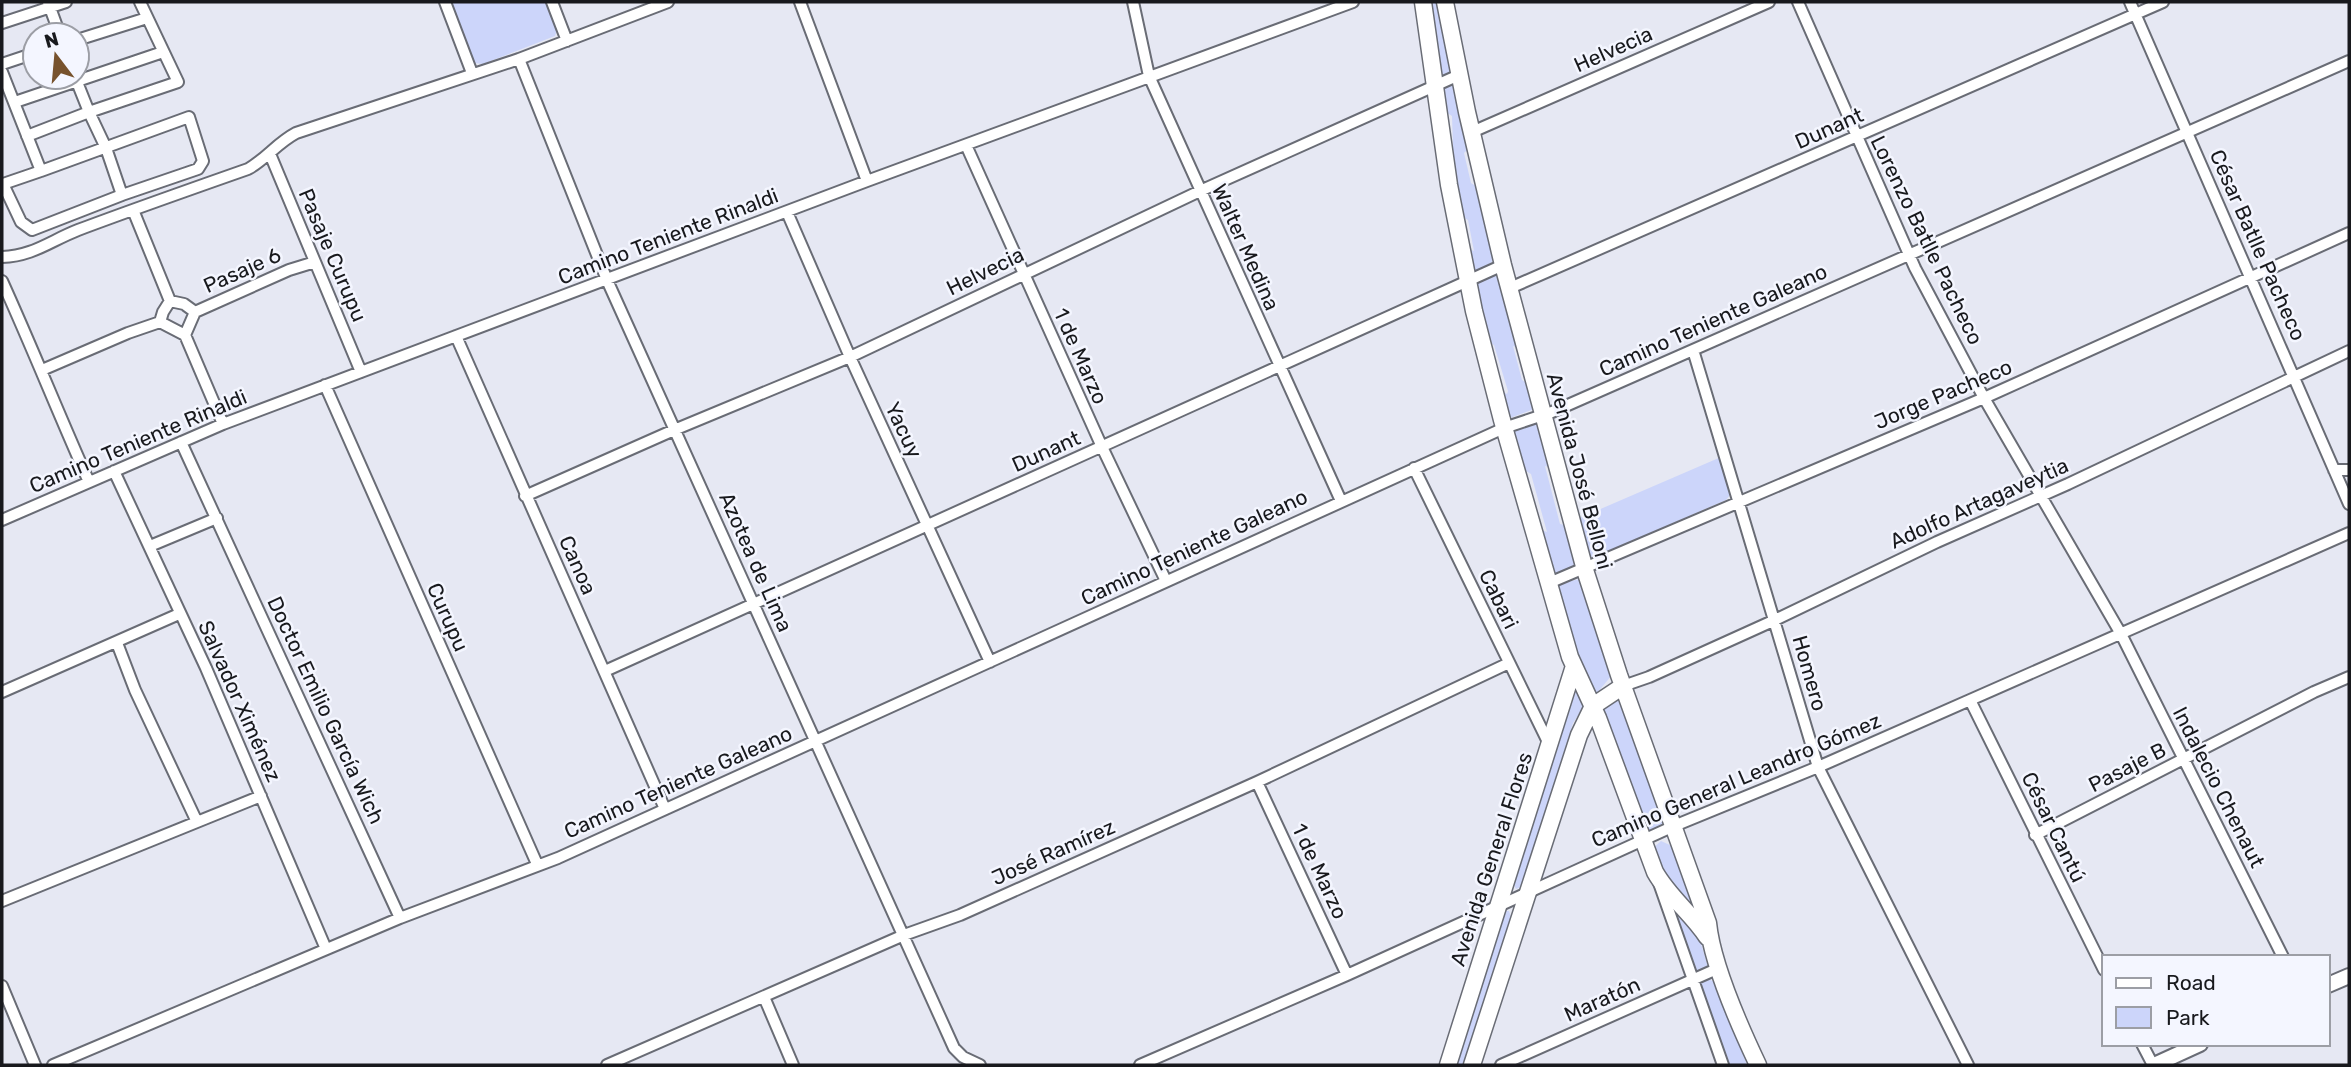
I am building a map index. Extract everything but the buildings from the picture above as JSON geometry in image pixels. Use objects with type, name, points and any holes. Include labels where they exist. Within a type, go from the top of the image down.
[{"type":"main road","name":"Avenida José Belloni","points":[[1423,2],[1449,185],[1467,281],[1504,428],[1574,666],[1657,875],[1696,920],[1710,942]]},
{"type":"main road","name":"Avenida José Belloni","points":[[1445,2],[1503,265],[1585,570],[1623,686],[1708,923],[1710,942],[1719,968],[1758,1065]]},
{"type":"main road","name":"Avenida General Flores","points":[[1448,1065],[1574,666]]},
{"type":"main road","points":[[1472,1065],[1579,735],[1592,706],[1623,686]]},
{"type":"street","points":[[2,23],[49,5],[66,2]]},
{"type":"street","points":[[27,136],[178,82],[140,2]]},
{"type":"street","points":[[445,2],[472,73]]},
{"type":"street","points":[[552,2],[567,41]]},
{"type":"street","points":[[2,257],[30,253],[69,234],[248,169],[270,154],[276,145],[296,133],[519,59],[668,2]]},
{"type":"street","points":[[800,2],[867,181]]},
{"type":"street","name":"Walter Medina","points":[[1133,2],[1149,76],[1341,501]]},
{"type":"street","name":"Camino Teniente Rinaldi","points":[[2,520],[223,424],[867,181],[1353,2]]},
{"type":"street","name":"Helvecia","points":[[1472,132],[1769,2]]},
{"type":"street","name":"Lorenzo Batlle Pacheco","points":[[1798,2],[1909,256],[1984,398],[2121,634]]},
{"type":"street","name":"César Batlle Pacheco","points":[[2130,2],[2349,504]]},
{"type":"street","name":"Dunant","points":[[1510,288],[2163,2]]},
{"type":"street","points":[[91,36],[147,18]]},
{"type":"street","points":[[91,74],[163,52]]},
{"type":"street","points":[[2,64],[21,58]]},
{"type":"street","name":"Azotea de Lima","points":[[519,59],[607,280],[954,1048],[980,1065]]},
{"type":"street","name":"Camino Teniente Galeano","points":[[53,1065],[67,1063],[400,918],[558,858],[1414,468],[1909,256],[2349,61]]},
{"type":"street","points":[[2,72],[9,97],[41,172]]},
{"type":"street","name":"Helvecia","points":[[525,496],[850,357],[1200,191],[1459,75]]},
{"type":"street","points":[[9,97],[31,91]]},
{"type":"street","points":[[81,91],[106,148],[122,195]]},
{"type":"street","points":[[189,117],[203,161],[198,169],[32,230],[21,222],[2,183],[106,148],[189,117]]},
{"type":"street","name":"1 de Marzo","points":[[966,145],[1101,447],[1166,581]]},
{"type":"street","name":"Pasaje Curupu","points":[[270,154],[361,372]]},
{"type":"street","points":[[132,210],[170,301],[160,322]]},
{"type":"street","name":"Yacuy","points":[[787,212],[850,357],[990,662]]},
{"type":"street","name":"Jorge Pacheco","points":[[1549,583],[1585,570],[1984,398],[2349,233]]},
{"type":"street","name":"Pasaje 6","points":[[170,301],[184,304],[195,312],[289,270],[316,262]]},
{"type":"street","name":"Dunant","points":[[605,671],[1503,265]]},
{"type":"street","points":[[2,281],[43,370],[53,401],[89,482]]},
{"type":"street","points":[[185,335],[195,312]]},
{"type":"street","points":[[43,370],[160,322],[185,335],[223,424]]},
{"type":"street","name":"Canoa","points":[[456,336],[665,809]]},
{"type":"street","name":"Homero","points":[[1693,350],[1818,767],[1968,1065]]},
{"type":"street","name":"Adolfo Artagaveytia","points":[[1623,686],[1649,677],[1774,620],[2349,351]]},
{"type":"street","name":"Curupu","points":[[325,385],[537,864]]},
{"type":"street","name":"Doctor Emilio García Wich","points":[[181,442],[400,918]]},
{"type":"street","name":"Cabari","points":[[1414,468],[1550,746]]},
{"type":"street","points":[[2334,470],[2349,470]]},
{"type":"street","name":"Salvador Ximénez","points":[[114,471],[206,668],[326,949]]},
{"type":"street","points":[[150,546],[217,518]]},
{"type":"street","name":"Camino General Leandro Gómez","points":[[1140,1065],[1347,975],[1644,840],[1818,767],[2349,533]]},
{"type":"street","points":[[2,692],[179,614]]},
{"type":"street","name":"Indalecio Chenaut","points":[[2121,634],[2282,955]]},
{"type":"street","points":[[117,642],[135,690],[197,822]]},
{"type":"street","name":"José Ramírez","points":[[607,1065],[904,935],[960,915],[1257,782],[1509,663]]},
{"type":"street","name":"Pasaje B","points":[[2035,835],[2314,692],[2349,677]]},
{"type":"street","name":"César Cantú","points":[[1970,700],[2102,966]]},
{"type":"street","name":"1 de Marzo","points":[[1257,782],[1347,975]]},
{"type":"street","points":[[2,901],[261,796]]},
{"type":"street","name":"Avenida José Belloni","points":[[1657,875],[1723,1065]]},
{"type":"street","name":"Maratón","points":[[1501,1065],[1719,968]]},
{"type":"street","points":[[2330,984],[2349,976]]},
{"type":"street","points":[[2,986],[35,1065]]},
{"type":"street","points":[[764,997],[793,1065]]},
{"type":"street","points":[[2143,1046],[2153,1065],[2175,1061],[2197,1046]]},
{"type":"green space","points":[[449,2],[546,2],[557,30],[555,36],[483,64],[474,63],[470,60]]},
{"type":"green space","points":[[1429,2],[1442,2],[1453,70],[1442,76],[1439,75]]},
{"type":"green space","points":[[1453,82],[1456,84],[1473,155],[1466,151],[1464,153],[1471,183],[1480,189],[1495,257],[1489,266],[1475,272],[1465,247],[1474,251],[1468,220],[1458,214],[1446,143],[1453,146],[1452,116],[1443,110],[1442,85]]},
{"type":"green space","points":[[1492,274],[1499,276],[1522,350],[1513,346],[1522,380],[1532,387],[1534,409],[1510,418],[1507,417],[1498,389],[1507,394],[1508,391],[1494,345],[1486,341],[1474,288],[1477,280]]},
{"type":"green space","points":[[1536,421],[1541,424],[1553,468],[1545,466],[1560,524],[1569,526],[1576,566],[1554,576],[1539,529],[1547,532],[1531,474],[1523,469],[1512,430]]},
{"type":"green space","points":[[1721,457],[1730,489],[1726,500],[1597,556],[1589,557],[1575,520]]},
{"type":"green space","points":[[1580,579],[1612,675],[1597,693],[1593,693],[1567,632],[1569,626],[1556,590],[1562,583]]},
{"type":"green space","points":[[1576,689],[1585,705],[1573,723],[1521,887],[1516,889],[1513,883]]},
{"type":"green space","points":[[1620,697],[1663,818],[1661,828],[1649,832],[1601,709]]},
{"type":"green space","points":[[1661,841],[1672,846],[1707,933],[1666,884],[1651,850]]},
{"type":"green space","points":[[1669,903],[1697,930],[1708,967],[1695,974]]},
{"type":"green space","points":[[1504,911],[1509,911],[1511,917],[1463,1065],[1454,1065]]},
{"type":"green space","points":[[1708,979],[1715,982],[1747,1065],[1727,1065],[1698,984]]}]
